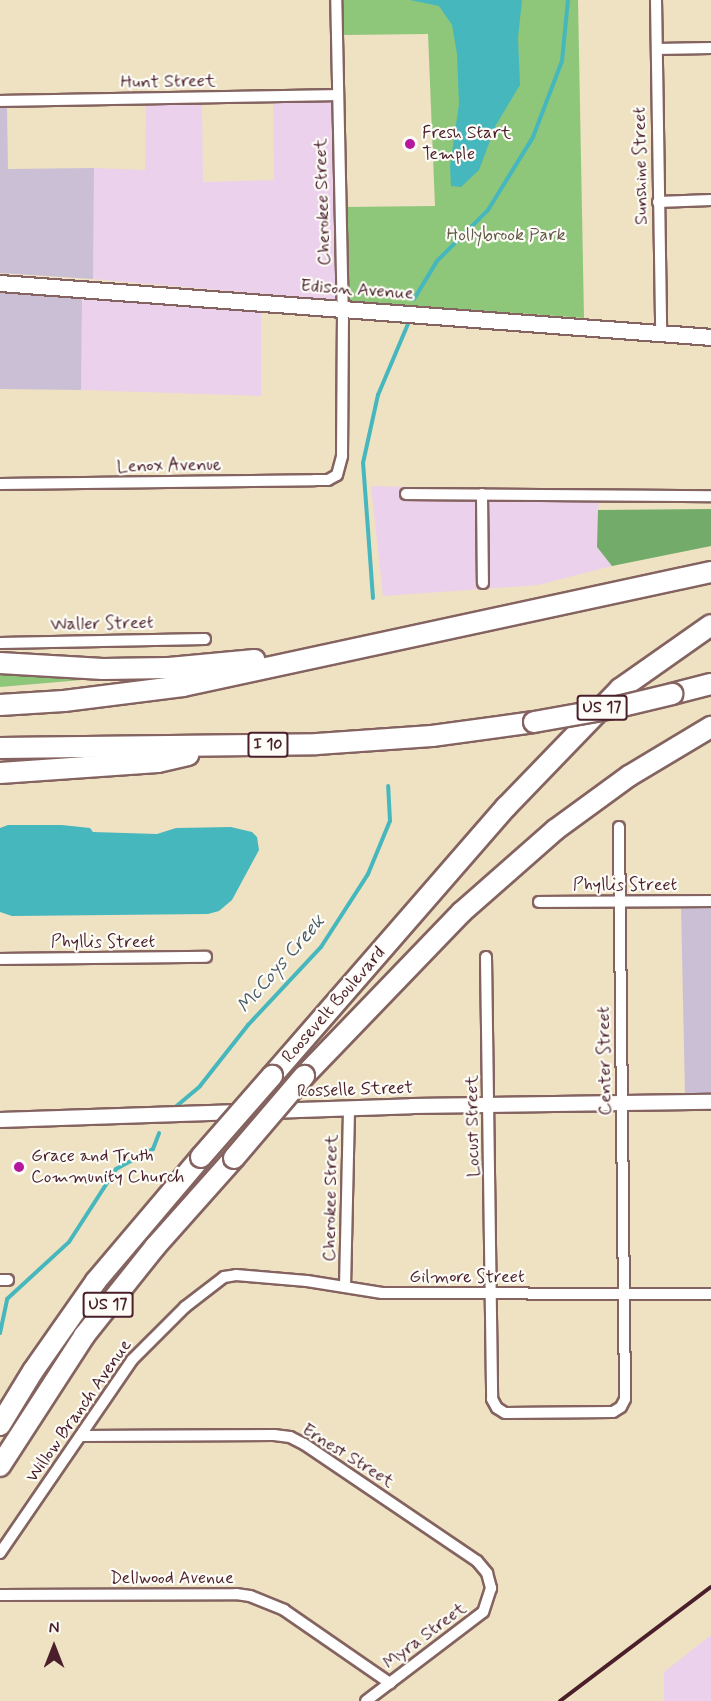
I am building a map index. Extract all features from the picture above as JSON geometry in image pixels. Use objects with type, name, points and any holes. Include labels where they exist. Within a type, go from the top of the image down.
[{"type":"highway","points":[[0,705],[74,700],[183,686],[711,572]]},
{"type":"highway","name":"Roosevelt Boulevard","points":[[0,1425],[33,1371],[96,1281],[506,807],[620,689],[711,625]]},
{"type":"highway","points":[[0,663],[103,669],[169,668],[371,646]]},
{"type":"highway","name":"I 10","points":[[0,748],[317,744],[432,736],[534,722],[618,707],[711,684]]},
{"type":"highway","name":"Roosevelt Boulevard","points":[[0,1466],[51,1383],[155,1247],[304,1076],[453,920],[547,837],[629,776],[711,727]]},
{"type":"highway","points":[[0,774],[158,762],[225,746]]},
{"type":"main road","name":"Edison Avenue","points":[[0,283],[711,337]]},
{"type":"street","name":"Cherokee Street","points":[[336,0],[336,95],[343,309],[342,456],[337,475]]},
{"type":"street","name":"Sunshine Street","points":[[656,0],[661,332]]},
{"type":"street","points":[[657,49],[711,48]]},
{"type":"street","name":"Hunt Street","points":[[0,101],[336,95]]},
{"type":"street","points":[[658,202],[711,201]]},
{"type":"street","name":"Lenox Avenue","points":[[0,484],[328,480],[337,475]]},
{"type":"street","points":[[406,494],[711,496]]},
{"type":"street","points":[[482,494],[483,583]]},
{"type":"street","name":"Waller Street","points":[[0,643],[205,639]]},
{"type":"street","name":"Center Street","points":[[492,1399],[497,1408],[505,1413],[613,1412],[621,1407],[625,1399],[619,827]]},
{"type":"street","name":"Phyllis Street","points":[[539,902],[711,901]]},
{"type":"street","name":"Phyllis Street","points":[[0,959],[206,957]]},
{"type":"street","name":"Locust Street","points":[[486,957],[492,1399]]},
{"type":"street","name":"Rosselle Street","points":[[0,1120],[489,1104],[711,1102]]},
{"type":"street","name":"Cherokee Street","points":[[345,1287],[349,1109]]},
{"type":"street","name":"Gilmore Street","points":[[224,1277],[236,1275],[307,1281],[382,1293],[711,1294]]},
{"type":"street","name":"Willow Branch Avenue","points":[[0,1553],[132,1360],[148,1341],[224,1277]]},
{"type":"street","name":"Ernest Street","points":[[81,1436],[274,1435],[290,1437],[304,1444],[477,1561],[487,1574],[491,1588]]},
{"type":"street","name":"Myra Street","points":[[366,1701],[483,1612],[491,1588]]},
{"type":"street","name":"Dellwood Avenue","points":[[0,1595],[236,1594],[250,1596],[284,1610],[390,1683]]},
{"type":"shaded area","points":[[342,100],[346,301],[93,279],[94,168],[145,170],[146,103],[202,103],[203,182],[274,180],[273,101]]},
{"type":"shaded area","points":[[0,107],[7,107],[8,169],[94,168],[93,279],[0,273]]},
{"type":"shaded area","points":[[0,290],[82,296],[81,390],[0,389]]},
{"type":"shaded area","points":[[82,296],[261,311],[261,396],[81,390]]},
{"type":"shaded area","points":[[371,486],[599,492],[597,547],[612,566],[538,585],[383,596]]},
{"type":"shaded area","points":[[681,906],[711,906],[711,1095],[685,1095]]},
{"type":"shaded area","points":[[711,1635],[711,1701],[664,1701],[664,1672]]},
{"type":"green space","name":"Hollybrook Park","points":[[341,0],[578,0],[584,318],[346,301],[344,207],[435,206],[428,34],[341,35]]},
{"type":"green space","points":[[711,509],[711,546],[612,566],[597,547],[598,510]]},
{"type":"green space","points":[[0,669],[140,675],[0,687]]},
{"type":"water","points":[[410,0],[522,0],[518,38],[520,85],[496,125],[479,170],[461,187],[451,186],[450,166],[459,104],[457,54],[452,25],[439,6]]},
{"type":"water","points":[[8,825],[62,825],[90,828],[93,832],[157,834],[176,828],[231,827],[252,832],[257,837],[259,850],[232,900],[219,911],[208,914],[12,916],[0,912],[0,828]]},
{"type":"waterway","name":"McCoys Creek","points":[[414,299],[437,261],[488,210],[533,137],[562,61],[568,0]]},
{"type":"waterway","name":"McCoys Creek","points":[[373,598],[363,463],[378,395],[408,324]]},
{"type":"waterway","name":"McCoys Creek","points":[[173,1109],[200,1086],[248,1025],[321,947],[368,874],[390,821],[388,786]]},
{"type":"waterway","name":"McCoys Creek","points":[[0,1333],[7,1299],[69,1242],[116,1169],[153,1149],[159,1133]]},
{"type":"railway","points":[[560,1701],[711,1587]]},
{"type":"place","name":"Fresh Start Temple","points":[[410,144]]},
{"type":"place","name":"Grace and Truth Community Church","points":[[19,1167]]}]
